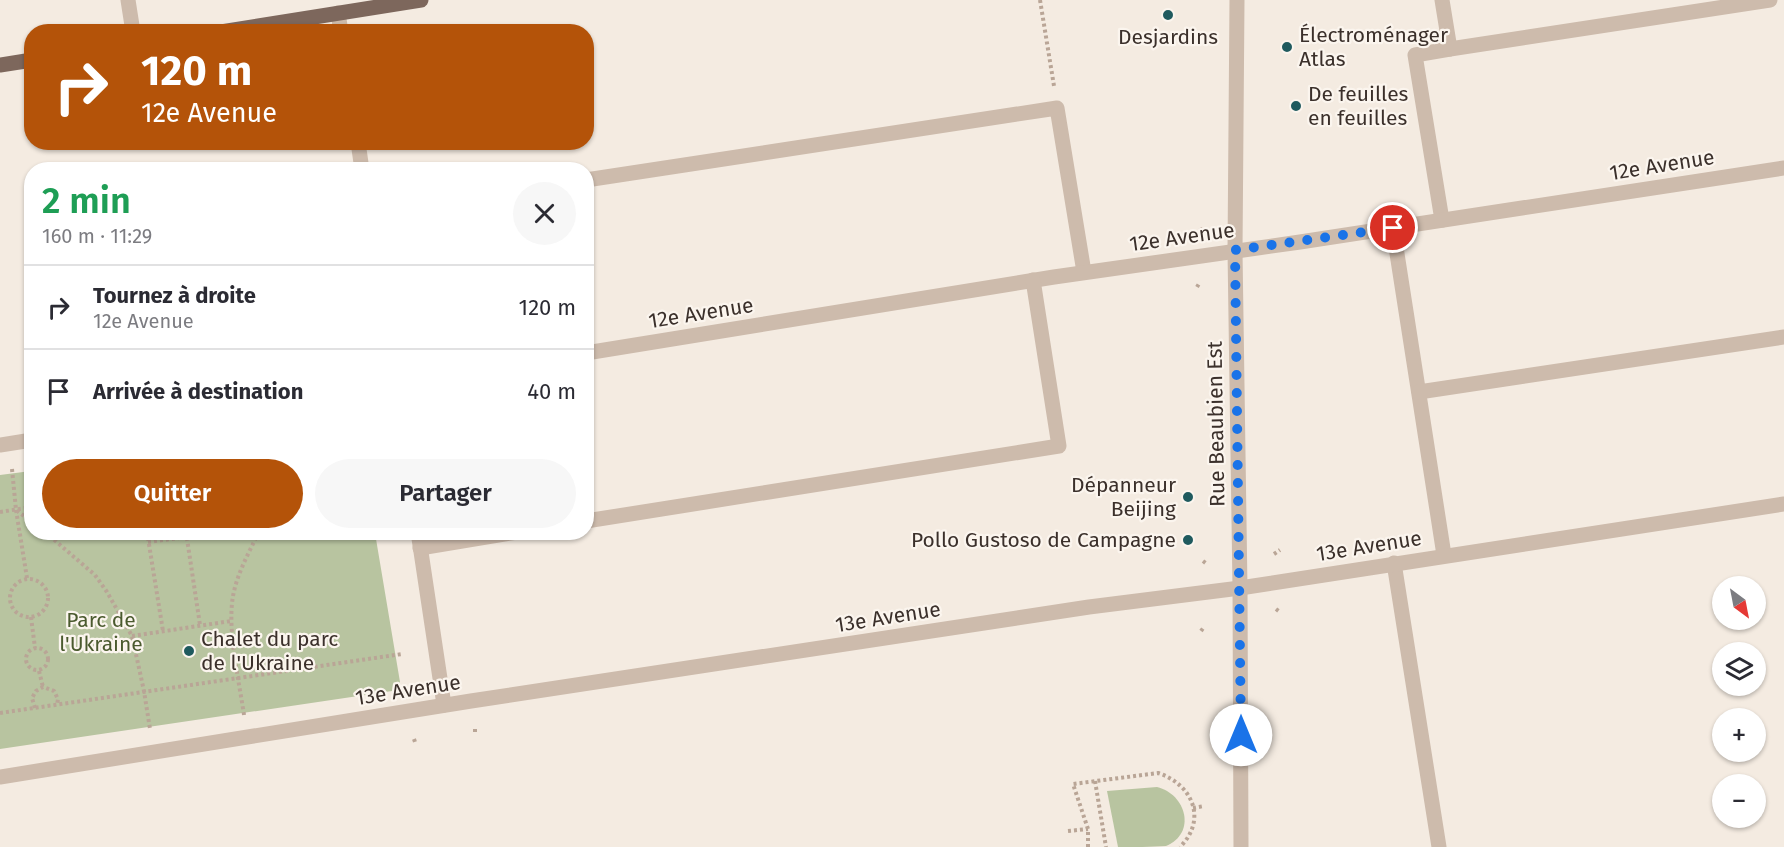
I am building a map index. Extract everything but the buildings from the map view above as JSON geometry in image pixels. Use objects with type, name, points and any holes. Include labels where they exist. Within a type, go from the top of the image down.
[{"type":"main road","points":[[270,24],[421,0]]},
{"type":"main road","points":[[0,65],[24,61]]},
{"type":"street","points":[[128,0],[132,24]]},
{"type":"street","name":"Rue Beaubien Est","points":[[1237,0],[1235,250],[1241,847]]},
{"type":"street","points":[[1442,0],[1450,50]]},
{"type":"street","points":[[1442,220],[1415,55],[1770,0]]},
{"type":"street","points":[[338,13],[340,24]]},
{"type":"street","points":[[594,179],[1058,108],[1084,272]]},
{"type":"street","name":"12e Avenue","points":[[594,352],[1084,272],[1393,228],[1784,168]]},
{"type":"street","points":[[1393,228],[1444,555]]},
{"type":"street","points":[[594,520],[1059,446],[1033,280]]},
{"type":"street","points":[[1419,392],[1784,337]]},
{"type":"street","points":[[0,445],[24,441]]},
{"type":"street","name":"13e Avenue","points":[[0,777],[444,705],[1078,609],[1240,588],[1784,504]]},
{"type":"street","points":[[419,540],[444,705]]},
{"type":"street","points":[[1394,563],[1440,847]]},
{"type":"path","points":[[1040,0],[1058,108]]},
{"type":"path","points":[[1197,287],[1200,282]]},
{"type":"path","points":[[12,469],[27,578]]},
{"type":"path","points":[[0,512],[24,508]]},
{"type":"path","points":[[16,510],[24,516]]},
{"type":"path","points":[[55,540],[95,574],[132,636],[150,729]]},
{"type":"path","points":[[159,540],[148,542],[163,631]]},
{"type":"path","points":[[188,540],[200,626]]},
{"type":"path","points":[[244,715],[231,621],[233,595],[255,540]]},
{"type":"path","points":[[1274,554],[1280,550]]},
{"type":"path","points":[[27,578],[39,581],[48,591],[49,597],[45,609],[40,614],[31,617],[16,613],[10,602],[10,595],[15,584],[27,578]]},
{"type":"path","points":[[1275,609],[1280,612]]},
{"type":"path","points":[[31,617],[35,648]]},
{"type":"path","points":[[132,636],[231,621]]},
{"type":"path","points":[[35,648],[46,652],[49,659],[46,666],[39,670],[32,669],[26,661],[27,654],[35,648]]},
{"type":"path","points":[[0,714],[402,654]]},
{"type":"path","points":[[39,670],[43,687]]},
{"type":"path","points":[[35,708],[32,698],[36,691],[43,687],[54,691],[58,699],[57,705]]},
{"type":"path","points":[[1088,847],[1088,830],[1073,784],[1158,772],[1171,777],[1182,786],[1191,799],[1195,817],[1193,829],[1180,847]]},
{"type":"path","points":[[1095,781],[1106,847]]},
{"type":"path","points":[[1193,808],[1204,806]]},
{"type":"path","points":[[1068,831],[1088,830]]},
{"type":"green space","name":"Parc de l'Ukraine","points":[[24,472],[24,540],[376,540],[400,682],[392,691],[0,749],[0,475]]},
{"type":"green space","points":[[1157,787],[1175,797],[1181,805],[1184,814],[1182,832],[1176,840],[1166,846],[1118,847],[1107,791]]},
{"type":"place","name":"Desjardins","points":[[1168,15]]},
{"type":"place","name":"Électroménager Atlas","points":[[1287,47]]},
{"type":"place","name":"De feuilles en feuilles","points":[[1296,106]]},
{"type":"place","name":"Dépanneur Beijing","points":[[1188,497]]},
{"type":"place","name":"Pollo Gustoso de Campagne","points":[[1188,540]]},
{"type":"place","name":"Chalet du parc de l'Ukraine","points":[[189,651]]},
{"type":"route","points":[[1241,735],[1235,250],[1393,228]]}]
